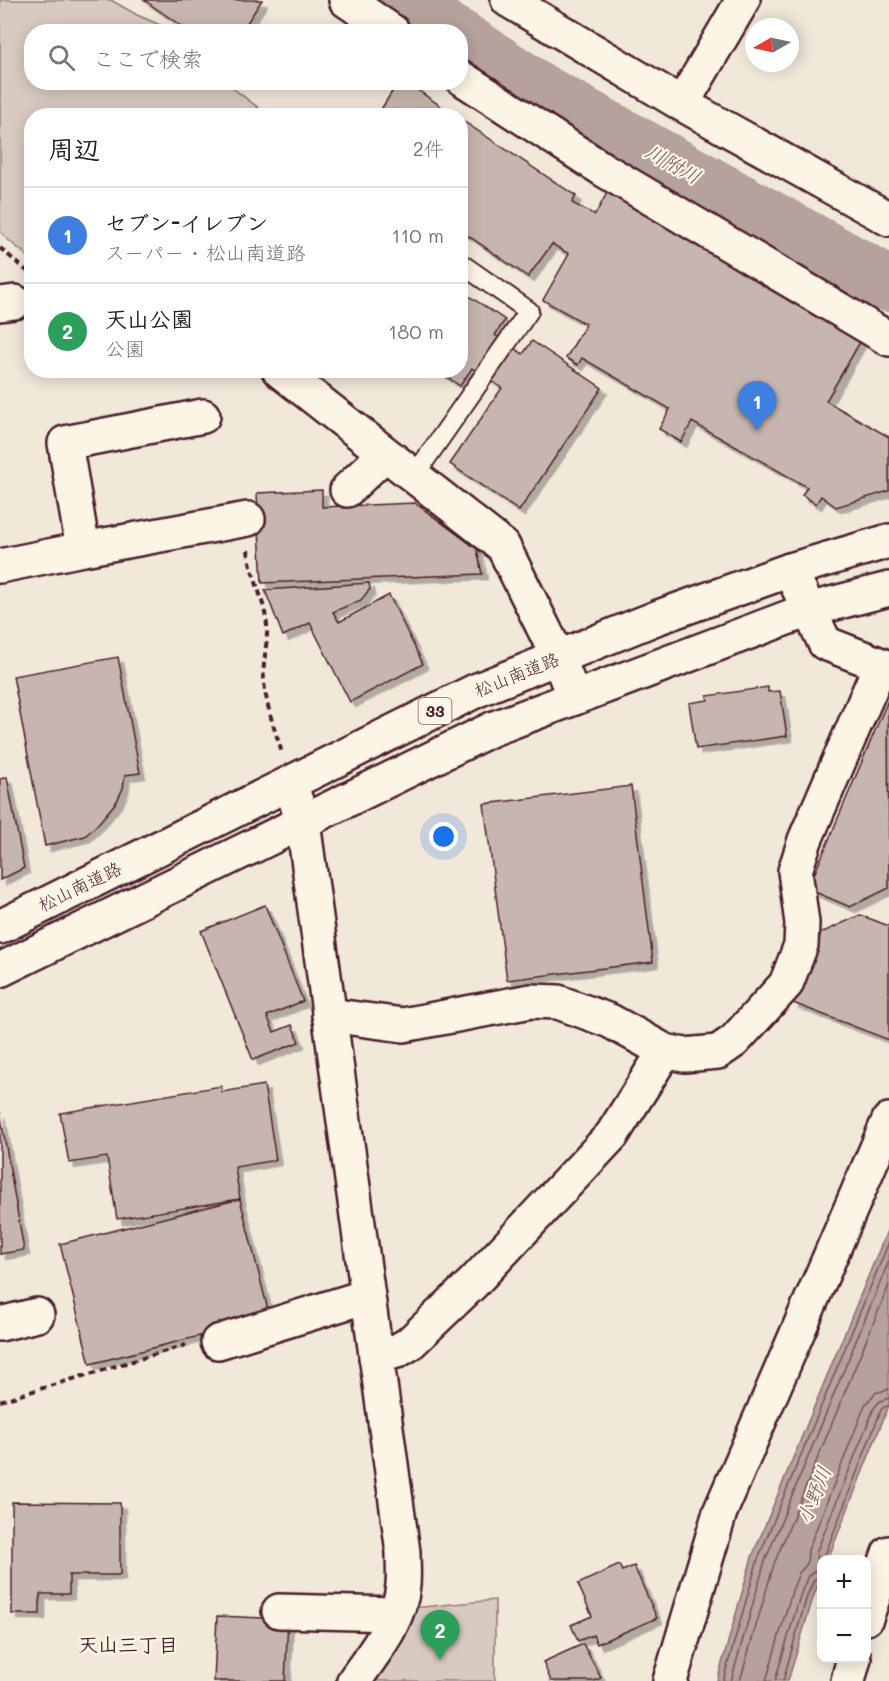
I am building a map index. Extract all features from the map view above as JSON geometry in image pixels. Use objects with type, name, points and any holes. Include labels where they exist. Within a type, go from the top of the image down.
[{"type":"main road","points":[[346,0],[381,24]]},
{"type":"main road","points":[[508,0],[682,104],[889,219]]},
{"type":"main road","points":[[682,104],[743,0]]},
{"type":"main road","points":[[468,82],[604,170],[889,339]]},
{"type":"main road","points":[[289,378],[384,455],[503,546],[560,659],[574,698]]},
{"type":"main road","points":[[83,549],[65,443],[202,416]]},
{"type":"main road","points":[[347,490],[384,455]]},
{"type":"main road","points":[[0,566],[248,519]]},
{"type":"main road","name":"松山南道路","points":[[0,927],[475,692],[656,618],[790,570],[889,541]]},
{"type":"main road","points":[[329,1014],[404,1025],[531,1002],[558,1002],[610,1021],[665,1052],[684,1055],[718,1052],[734,1041],[786,984],[801,945],[802,923],[795,871],[805,840],[885,667],[825,643],[790,570]]},
{"type":"main road","name":"33","points":[[0,970],[492,729],[808,610],[889,589]]},
{"type":"main road","points":[[290,783],[303,822],[403,1552],[403,1585],[391,1626],[354,1681]]},
{"type":"main road","points":[[376,1357],[397,1351],[409,1344],[473,1283],[585,1166],[612,1135],[665,1052]]},
{"type":"main road","points":[[670,1681],[720,1512],[889,1120]]},
{"type":"main road","points":[[218,1341],[367,1296]]},
{"type":"main road","points":[[0,1324],[37,1315]]},
{"type":"main road","points":[[876,1603],[889,1553]]},
{"type":"main road","points":[[279,1611],[395,1614]]},
{"type":"main road","points":[[848,1681],[853,1663]]},
{"type":"lane","points":[[414,476],[529,311],[468,269]]},
{"type":"path","points":[[0,248],[16,294]]},
{"type":"path","points":[[248,519],[248,552],[267,628],[263,656],[264,681],[268,705],[290,783]]},
{"type":"path","points":[[0,1401],[209,1339],[218,1341]]},
{"type":"shaded area","points":[[0,0],[111,0],[158,24],[24,24],[24,90],[235,90],[259,108],[24,108],[24,253],[0,231]]},
{"type":"shaded area","points":[[495,1600],[495,1681],[369,1681],[412,1608]]},
{"type":"water","name":"小野川","points":[[889,1226],[889,1405],[830,1555],[817,1555],[817,1588],[788,1681],[717,1681],[752,1557]]},
{"type":"building","points":[[144,0],[262,0],[246,24],[178,24]]},
{"type":"building","points":[[393,90],[418,90],[443,108],[382,108]]},
{"type":"building","points":[[468,124],[576,196],[572,203],[595,215],[608,191],[863,337],[826,401],[889,437],[889,491],[836,507],[821,496],[816,504],[802,495],[807,487],[692,422],[681,442],[659,429],[670,409],[582,358],[578,365],[566,358],[586,324],[543,300],[569,254],[552,244],[528,277],[468,236]]},
{"type":"building","points":[[468,295],[505,320],[495,335],[523,354],[532,341],[602,388],[519,511],[450,464],[502,388],[472,368],[468,374]]},
{"type":"building","points":[[448,378],[465,378],[460,386]]},
{"type":"building","points":[[322,490],[322,507],[415,503],[477,549],[482,574],[262,583],[257,493]]},
{"type":"building","points":[[369,583],[370,589],[361,600],[333,612],[339,622],[389,595],[423,664],[350,702],[310,623],[283,636],[265,590]]},
{"type":"building","points":[[118,657],[140,773],[125,775],[123,788],[117,801],[85,836],[45,846],[13,676]]},
{"type":"building","points":[[768,687],[768,692],[780,691],[787,736],[696,749],[689,703],[708,700],[707,696]]},
{"type":"building","points":[[888,700],[889,888],[850,907],[808,889]]},
{"type":"building","points":[[7,777],[24,868],[0,880],[0,779]]},
{"type":"building","points":[[631,786],[653,962],[507,980],[484,804]]},
{"type":"building","points":[[265,905],[303,1001],[267,1016],[274,1032],[292,1025],[299,1042],[253,1060],[201,931]]},
{"type":"building","points":[[860,915],[889,926],[889,1040],[793,1003],[821,933]]},
{"type":"building","points":[[264,1085],[276,1160],[235,1167],[240,1199],[117,1219],[107,1157],[69,1163],[60,1113],[221,1086],[222,1092]]},
{"type":"building","points":[[0,1112],[24,1250],[0,1254]]},
{"type":"building","points":[[240,1199],[270,1318],[90,1364],[60,1244]]},
{"type":"building","points":[[12,1502],[120,1503],[120,1575],[69,1575],[69,1594],[40,1594],[40,1614],[12,1614]]},
{"type":"building","points":[[619,1565],[622,1571],[634,1566],[657,1618],[597,1644],[593,1635],[578,1641],[571,1625],[592,1616],[578,1584]]},
{"type":"building","points":[[217,1616],[288,1619],[285,1681],[214,1681]]},
{"type":"building","points":[[583,1644],[601,1678],[594,1681],[551,1681],[543,1662]]},
{"type":"waterway","name":"川附川","points":[[402,0],[438,24]]},
{"type":"waterway","name":"川附川","points":[[468,43],[540,91],[889,284]]},
{"type":"place","name":"セブン-イレブン","points":[[757,431]]},
{"type":"place","name":"天山公園","points":[[440,1660]]},
{"type":"district","name":"天山三丁目","points":[[128,1645]]}]
